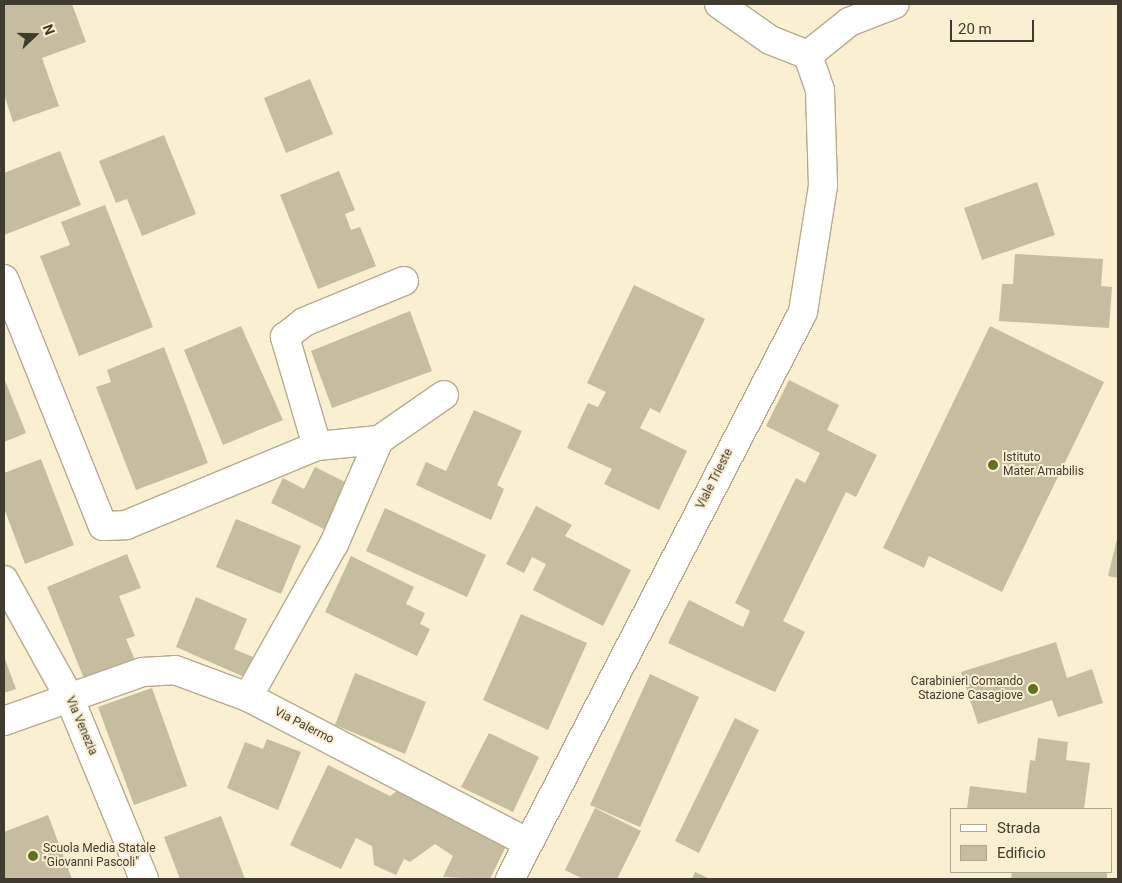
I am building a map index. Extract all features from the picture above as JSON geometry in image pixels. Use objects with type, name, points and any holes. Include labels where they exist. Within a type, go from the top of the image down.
[{"type":"street","points":[[719,4],[770,40],[808,55],[849,22],[894,4]]},
{"type":"street","name":"Viale Trieste","points":[[510,879],[527,842],[802,312],[823,186],[820,90],[808,55]]},
{"type":"street","points":[[4,278],[102,526],[126,525],[317,446],[379,440],[444,395]]},
{"type":"street","points":[[317,446],[285,337],[304,322],[404,281]]},
{"type":"street","points":[[248,698],[334,544],[379,440]]},
{"type":"street","name":"Via Venezia","points":[[4,580],[69,697],[144,879]]},
{"type":"street","name":"Via Palermo","points":[[4,721],[142,672],[175,670],[248,698],[527,842]]},
{"type":"building","points":[[72,4],[86,42],[42,58],[59,106],[13,122],[4,94],[4,5]]},
{"type":"building","points":[[310,79],[333,134],[286,153],[264,98]]},
{"type":"building","points":[[164,135],[196,214],[142,236],[127,199],[116,203],[99,161]]},
{"type":"building","points":[[60,151],[81,205],[4,235],[4,173]]},
{"type":"building","points":[[339,171],[355,210],[345,214],[351,230],[360,227],[376,266],[318,289],[280,195]]},
{"type":"building","points":[[1037,182],[1055,235],[982,260],[964,208]]},
{"type":"building","points":[[105,205],[153,327],[79,356],[40,256],[70,245],[61,222]]},
{"type":"building","points":[[1015,254],[1103,259],[1101,286],[1112,287],[1109,328],[999,321],[1002,284],[1013,284]]},
{"type":"building","points":[[634,285],[705,319],[660,413],[650,408],[640,428],[687,451],[659,510],[604,484],[612,469],[567,448],[588,403],[598,407],[606,392],[587,383]]},
{"type":"building","points":[[410,311],[432,371],[332,408],[311,351]]},
{"type":"building","points":[[241,326],[283,420],[223,445],[184,350]]},
{"type":"building","name":"Istituto Mater Amabilis","points":[[990,326],[1104,382],[1002,592],[929,556],[924,568],[883,548]]},
{"type":"building","points":[[164,347],[208,463],[136,490],[96,387],[111,382],[107,370]]},
{"type":"building","points":[[4,378],[26,433],[4,442]]},
{"type":"building","points":[[789,380],[839,405],[827,430],[877,455],[856,497],[846,492],[783,621],[805,632],[775,692],[668,643],[689,600],[743,627],[750,611],[735,603],[796,478],[805,483],[820,453],[766,426]]},
{"type":"building","points":[[474,410],[522,431],[497,485],[504,489],[491,520],[416,485],[426,462],[446,471]]},
{"type":"building","points":[[41,459],[74,545],[25,564],[4,508],[4,473]]},
{"type":"building","points":[[315,467],[347,483],[324,529],[271,503],[283,478],[304,489]]},
{"type":"building","points":[[536,506],[572,525],[565,536],[631,570],[603,626],[533,590],[546,564],[532,557],[524,573],[506,564]]},
{"type":"building","points":[[385,508],[486,555],[467,597],[366,551]]},
{"type":"building","points":[[236,519],[301,546],[281,594],[216,567]]},
{"type":"building","points":[[1118,535],[1118,578],[1108,576]]},
{"type":"building","points":[[127,554],[141,588],[119,596],[135,636],[126,639],[135,660],[85,681],[47,587]]},
{"type":"building","points":[[351,556],[414,587],[406,604],[425,613],[420,624],[430,629],[417,656],[325,612]]},
{"type":"building","points":[[196,597],[247,619],[234,649],[260,660],[251,680],[176,647]]},
{"type":"building","points":[[521,614],[587,643],[548,730],[483,700]]},
{"type":"building","name":"Carabinieri Comando Stazione Casagiove","points":[[1056,642],[1067,678],[1092,669],[1103,703],[1058,717],[1052,700],[978,724],[961,672]]},
{"type":"building","points":[[4,656],[16,689],[4,693]]},
{"type":"building","points":[[355,673],[426,702],[405,754],[335,725]]},
{"type":"building","points":[[650,674],[699,697],[640,827],[590,805]]},
{"type":"building","points":[[152,688],[187,786],[134,805],[98,707]]},
{"type":"building","points":[[735,718],[759,730],[699,853],[675,841]]},
{"type":"building","points":[[489,733],[539,757],[513,812],[461,787]]},
{"type":"building","points":[[1038,738],[1068,742],[1066,760],[1090,763],[1084,808],[967,808],[970,786],[1026,793],[1030,760],[1035,761]]},
{"type":"building","points":[[267,739],[301,752],[278,810],[227,788],[245,742],[263,749]]},
{"type":"building","points":[[328,765],[390,796],[399,790],[508,842],[490,879],[443,877],[453,856],[435,844],[410,862],[404,859],[396,875],[374,865],[372,846],[356,838],[341,869],[290,845]]},
{"type":"building","points":[[595,808],[641,831],[617,879],[583,879],[565,870]]},
{"type":"building","name":"Scuola Media Statale \"Giovanni Pascoli\"","points":[[48,815],[72,879],[4,879],[4,832]]},
{"type":"building","points":[[221,816],[245,879],[180,879],[164,837]]},
{"type":"building","points":[[695,872],[710,879],[692,879]]},
{"type":"building","points":[[1012,873],[1107,873],[1107,879],[1011,879]]},
{"type":"place","name":"Istituto Mater Amabilis","points":[[993,465]]},
{"type":"place","name":"Carabinieri Comando Stazione Casagiove","points":[[1033,689]]},
{"type":"place","name":"Scuola Media Statale \"Giovanni Pascoli\"","points":[[33,856]]}]
